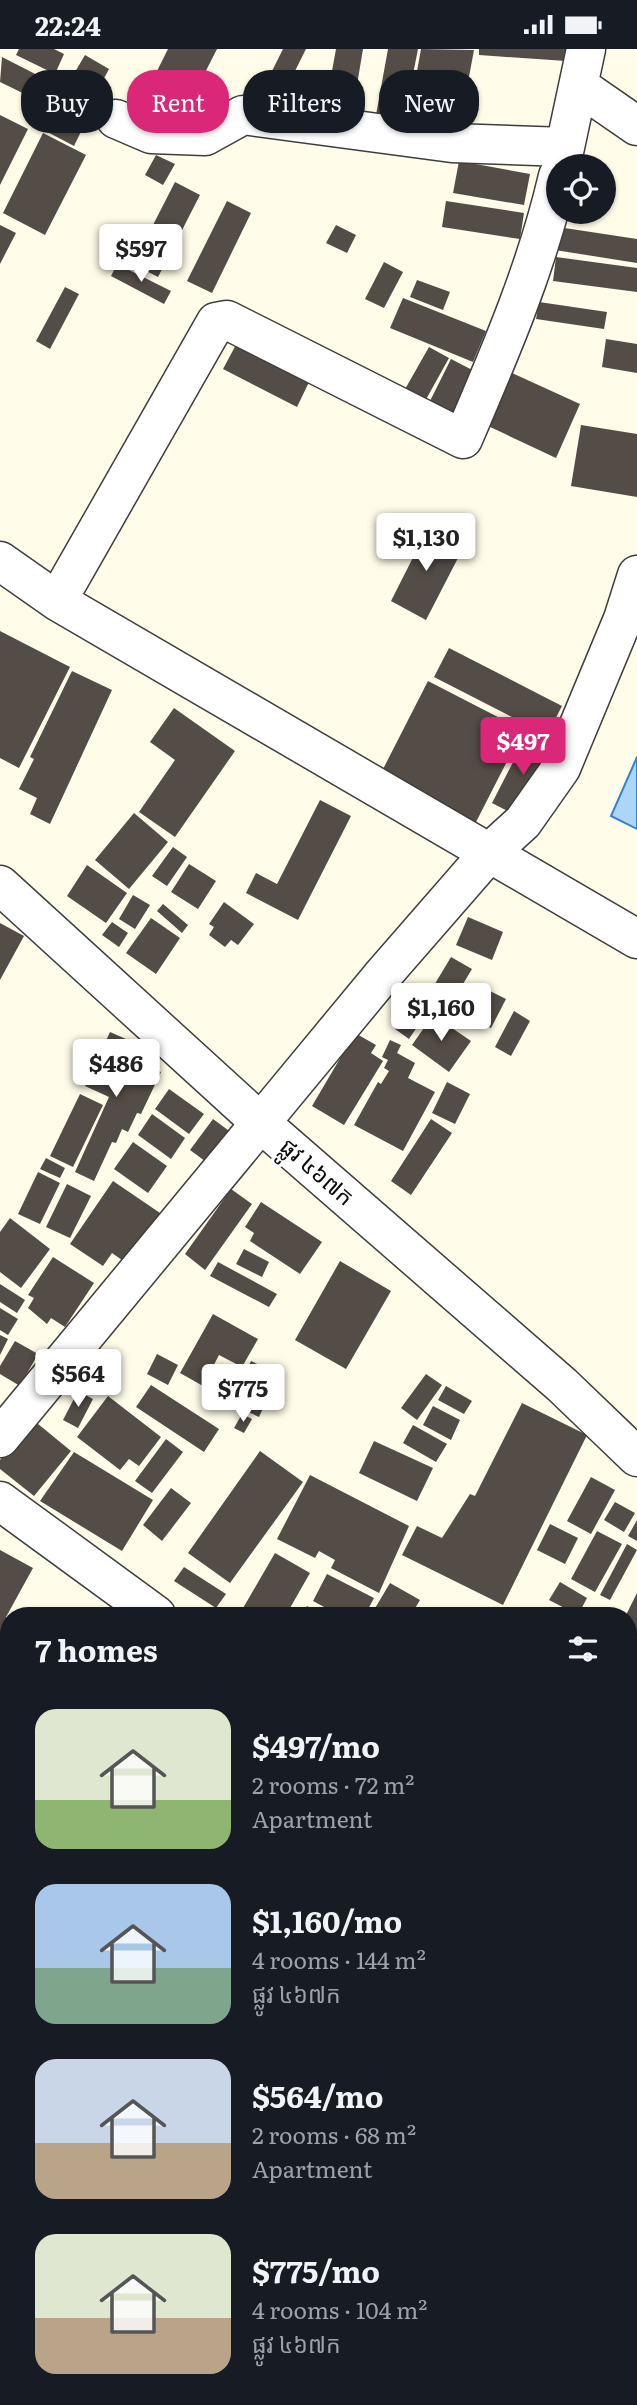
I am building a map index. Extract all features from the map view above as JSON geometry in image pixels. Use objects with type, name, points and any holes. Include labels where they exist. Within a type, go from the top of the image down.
[{"type":"street","points":[[563,154],[586,49]]},
{"type":"street","points":[[579,86],[637,126]]},
{"type":"street","points":[[116,119],[151,134],[205,136],[243,115],[452,143],[546,160]]},
{"type":"street","points":[[57,601],[216,322],[227,320],[463,439],[506,339],[546,223]]},
{"type":"street","points":[[0,561],[57,601],[637,939]]},
{"type":"street","points":[[0,1438],[381,977],[489,853],[523,822],[561,768],[622,619],[637,575]]},
{"type":"street","name":"ផ្លូវ ៤៦៧ក","points":[[0,885],[262,1124],[562,1385],[637,1457]]},
{"type":"street","points":[[0,1501],[145,1607]]},
{"type":"water","points":[[637,757],[637,829],[611,816]]},
{"type":"building","points":[[19,49],[54,49],[64,54],[57,70],[47,70],[16,55]]},
{"type":"building","points":[[168,49],[217,49],[206,70],[158,70]]},
{"type":"building","points":[[283,49],[306,49],[296,70],[272,70]]},
{"type":"building","points":[[336,49],[363,49],[360,70],[332,70]]},
{"type":"building","points":[[388,49],[418,49],[414,70],[384,70]]},
{"type":"building","points":[[421,49],[474,50],[470,70],[417,70]]},
{"type":"building","points":[[479,49],[567,49],[566,61],[479,55]]},
{"type":"building","points":[[85,55],[109,69],[108,70],[76,70]]},
{"type":"building","points":[[2,57],[27,70],[21,70],[21,92],[0,82]]},
{"type":"building","points":[[0,115],[21,126],[21,133],[26,133],[0,185]]},
{"type":"building","points":[[43,133],[86,155],[45,235],[3,213]]},
{"type":"building","points":[[49,133],[80,133],[74,146]]},
{"type":"building","points":[[156,155],[175,164],[163,185],[145,175]]},
{"type":"building","points":[[459,161],[530,174],[524,205],[453,193]]},
{"type":"building","points":[[175,182],[200,195],[158,277],[133,264]]},
{"type":"building","points":[[227,201],[251,213],[212,293],[187,281]]},
{"type":"building","points":[[446,201],[524,213],[520,239],[442,227]]},
{"type":"building","points":[[0,225],[16,233],[0,264]]},
{"type":"building","points":[[336,225],[356,235],[347,253],[326,243]]},
{"type":"building","points":[[558,227],[637,239],[637,263],[555,250]]},
{"type":"building","points":[[556,257],[637,268],[637,292],[553,281]]},
{"type":"building","points":[[384,262],[403,272],[384,308],[365,299]]},
{"type":"building","points":[[117,264],[171,291],[164,304],[111,276]]},
{"type":"building","points":[[417,280],[450,292],[443,310],[410,297]]},
{"type":"building","points":[[65,287],[79,294],[50,349],[36,341]]},
{"type":"building","points":[[403,298],[486,331],[473,362],[390,328]]},
{"type":"building","points":[[539,302],[607,312],[604,329],[536,319]]},
{"type":"building","points":[[606,339],[637,344],[637,373],[602,367]]},
{"type":"building","points":[[238,341],[311,378],[297,407],[223,369]]},
{"type":"building","points":[[429,347],[449,358],[424,403],[404,391]]},
{"type":"building","points":[[451,359],[480,374],[453,426],[425,411]]},
{"type":"building","points":[[512,373],[580,404],[556,458],[488,426]]},
{"type":"building","points":[[581,425],[637,434],[637,497],[571,486]]},
{"type":"building","points":[[432,520],[453,531],[443,550],[458,558],[426,620],[391,601]]},
{"type":"building","points":[[0,631],[70,667],[19,768],[0,758]]},
{"type":"building","points":[[449,648],[562,706],[547,735],[434,677]]},
{"type":"building","points":[[72,671],[112,690],[50,824],[30,814],[37,798],[19,789],[34,759],[30,757]]},
{"type":"building","points":[[428,681],[523,730],[475,824],[380,775]]},
{"type":"building","points":[[174,708],[235,751],[175,837],[139,812],[175,760],[150,742]]},
{"type":"building","points":[[526,737],[554,751],[521,818],[492,803]]},
{"type":"building","points":[[320,800],[351,816],[298,920],[246,893],[256,873],[277,884]]},
{"type":"building","points":[[134,813],[168,842],[129,889],[95,860]]},
{"type":"building","points":[[173,847],[187,857],[167,886],[152,876]]},
{"type":"building","points":[[189,864],[216,881],[198,909],[171,892]]},
{"type":"building","points":[[87,865],[127,893],[106,923],[67,896]]},
{"type":"building","points":[[133,895],[150,905],[135,929],[119,919]]},
{"type":"building","points":[[224,902],[254,924],[238,945],[231,940],[225,947],[209,935],[214,927],[209,924]]},
{"type":"building","points":[[163,904],[188,925],[182,933],[157,911]]},
{"type":"building","points":[[468,917],[503,932],[492,960],[456,945]]},
{"type":"building","points":[[151,918],[180,938],[156,974],[126,953]]},
{"type":"building","points":[[112,922],[128,933],[119,947],[102,935]]},
{"type":"building","points":[[0,923],[24,936],[0,980]]},
{"type":"building","points":[[451,957],[472,969],[448,1009],[427,997]]},
{"type":"building","points":[[480,986],[506,999],[491,1028],[466,1015]]},
{"type":"building","points":[[414,1000],[429,1009],[409,1039],[395,1029]]},
{"type":"building","points":[[514,1011],[530,1021],[511,1056],[495,1047]]},
{"type":"building","points":[[433,1015],[471,1041],[449,1072],[412,1045]]},
{"type":"building","points":[[110,1032],[135,1043],[129,1057],[161,1072],[141,1114],[137,1113],[128,1132],[122,1129],[116,1143],[112,1142],[94,1181],[75,1172],[109,1097],[85,1086]]},
{"type":"building","points":[[355,1033],[376,1045],[371,1053],[383,1061],[344,1125],[312,1106]]},
{"type":"building","points":[[390,1040],[401,1045],[397,1053],[415,1063],[408,1078],[435,1092],[403,1151],[354,1125],[378,1082],[381,1084],[389,1071],[384,1068],[388,1060],[382,1057]]},
{"type":"building","points":[[447,1082],[470,1094],[455,1124],[432,1113]]},
{"type":"building","points":[[169,1089],[204,1114],[189,1134],[155,1109]]},
{"type":"building","points":[[80,1094],[103,1105],[73,1167],[50,1156]]},
{"type":"building","points":[[152,1114],[185,1138],[171,1159],[138,1135]]},
{"type":"building","points":[[213,1119],[232,1133],[209,1164],[190,1150]]},
{"type":"building","points":[[431,1119],[452,1133],[411,1195],[391,1181]]},
{"type":"building","points":[[133,1142],[167,1166],[148,1193],[114,1169]]},
{"type":"building","points":[[46,1158],[65,1168],[60,1178],[40,1169]]},
{"type":"building","points":[[38,1172],[60,1183],[40,1224],[18,1214]]},
{"type":"building","points":[[113,1181],[163,1215],[129,1265],[112,1253],[103,1266],[70,1244]]},
{"type":"building","points":[[67,1184],[91,1196],[70,1238],[46,1227]]},
{"type":"building","points":[[231,1189],[252,1204],[205,1270],[185,1254]]},
{"type":"building","points":[[261,1202],[322,1242],[300,1274],[250,1241],[254,1233],[245,1227]]},
{"type":"building","points":[[10,1218],[50,1249],[21,1288],[0,1272],[0,1232]]},
{"type":"building","points":[[244,1249],[269,1262],[262,1277],[236,1264]]},
{"type":"building","points":[[53,1257],[94,1283],[65,1327],[51,1318],[47,1324],[28,1308],[34,1298],[28,1295]]},
{"type":"building","points":[[340,1261],[391,1291],[346,1369],[295,1340]]},
{"type":"building","points":[[218,1262],[277,1294],[269,1307],[210,1276]]},
{"type":"building","points":[[0,1284],[25,1300],[17,1313],[0,1302]]},
{"type":"building","points":[[0,1308],[18,1319],[8,1335],[0,1330]]},
{"type":"building","points":[[213,1314],[258,1339],[242,1367],[219,1355],[203,1386],[180,1373]]},
{"type":"building","points":[[0,1335],[8,1339],[0,1355]]},
{"type":"building","points":[[15,1341],[38,1354],[20,1386],[0,1374],[0,1366]]},
{"type":"building","points":[[157,1354],[178,1365],[168,1385],[147,1374]]},
{"type":"building","points":[[251,1361],[279,1374],[259,1417],[231,1404]]},
{"type":"building","points":[[225,1364],[241,1373],[226,1399],[211,1390]]},
{"type":"building","points":[[426,1374],[442,1385],[417,1420],[401,1408]]},
{"type":"building","points":[[151,1385],[219,1429],[204,1452],[136,1407]]},
{"type":"building","points":[[446,1386],[472,1401],[464,1414],[438,1400]]},
{"type":"building","points":[[78,1391],[93,1399],[78,1428],[63,1420]]},
{"type":"building","points":[[108,1396],[161,1437],[139,1466],[129,1459],[120,1470],[77,1437]]},
{"type":"building","points":[[522,1403],[587,1435],[503,1605],[402,1555],[417,1526],[442,1538],[470,1494],[475,1496]]},
{"type":"building","points":[[433,1406],[460,1420],[451,1440],[423,1425]]},
{"type":"building","points":[[242,1414],[252,1419],[244,1433],[234,1428]]},
{"type":"building","points":[[32,1419],[71,1451],[34,1496],[0,1469],[0,1460]]},
{"type":"building","points":[[413,1425],[447,1444],[436,1462],[403,1443]]},
{"type":"building","points":[[166,1439],[183,1452],[152,1493],[135,1481]]},
{"type":"building","points":[[374,1441],[433,1468],[417,1501],[359,1473]]},
{"type":"building","points":[[260,1451],[303,1482],[230,1583],[188,1553]]},
{"type":"building","points":[[74,1452],[153,1500],[122,1551],[40,1501]]},
{"type":"building","points":[[310,1475],[409,1526],[379,1593],[331,1568],[335,1560],[319,1551],[315,1558],[277,1539]]},
{"type":"building","points":[[591,1477],[615,1490],[591,1534],[567,1521]]},
{"type":"building","points":[[171,1488],[191,1503],[162,1541],[143,1525]]},
{"type":"building","points":[[615,1502],[635,1513],[624,1532],[604,1520]]},
{"type":"building","points":[[637,1520],[637,1541],[628,1536]]},
{"type":"building","points":[[550,1524],[578,1538],[565,1564],[537,1550]]},
{"type":"building","points":[[597,1531],[622,1544],[595,1592],[571,1579]]},
{"type":"building","points":[[627,1544],[637,1550],[610,1600],[600,1595]]},
{"type":"building","points":[[0,1550],[33,1568],[12,1607],[0,1607]]},
{"type":"building","points":[[275,1553],[310,1573],[291,1607],[244,1607]]},
{"type":"building","points":[[184,1567],[226,1594],[214,1607],[174,1581]]},
{"type":"building","points":[[327,1574],[374,1598],[369,1607],[324,1607],[313,1601]]},
{"type":"building","points":[[560,1582],[587,1598],[582,1607],[563,1607],[549,1600]]},
{"type":"building","points":[[390,1583],[420,1600],[416,1607],[376,1607]]},
{"type":"building","points":[[637,1593],[637,1607],[630,1607]]}]
